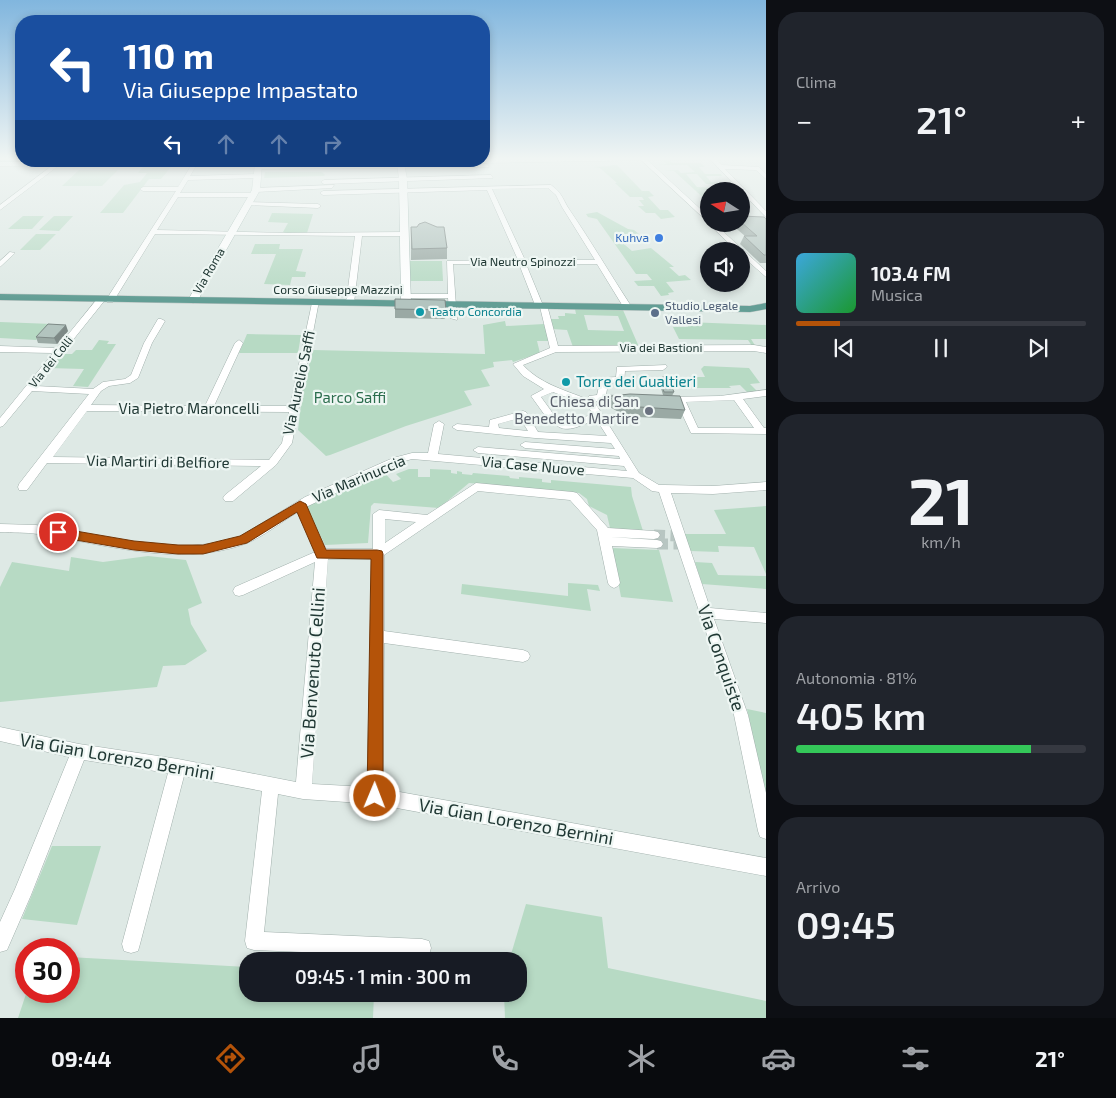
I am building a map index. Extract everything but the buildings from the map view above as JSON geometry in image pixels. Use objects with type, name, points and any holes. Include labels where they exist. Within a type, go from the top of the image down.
[{"type":"main road","name":"Corso Giuseppe Mazzini","points":[[0,297],[316,303],[350,303],[405,299],[541,305],[750,309],[766,306]]},
{"type":"street","name":"Via dei Colli","points":[[0,424],[60,350],[105,300],[169,205]]},
{"type":"street","name":"Via Roma","points":[[193,300],[249,205]]},
{"type":"street","points":[[271,205],[318,206]]},
{"type":"street","points":[[403,205],[405,299]]},
{"type":"street","points":[[501,205],[522,262],[541,305],[555,348],[516,364],[526,374],[553,389],[590,403],[635,475],[656,488],[713,490],[766,486]]},
{"type":"street","points":[[563,205],[627,306]]},
{"type":"street","points":[[756,205],[766,215]]},
{"type":"street","points":[[758,221],[766,221]]},
{"type":"street","points":[[152,232],[404,234]]},
{"type":"street","points":[[721,232],[766,275]]},
{"type":"street","points":[[350,303],[358,234]]},
{"type":"street","points":[[0,264],[12,253]]},
{"type":"street","name":"Via Neutro Spinozzi","points":[[452,300],[448,262],[598,262]]},
{"type":"street","points":[[756,264],[766,264]]},
{"type":"street","points":[[452,300],[454,318]]},
{"type":"street","name":"Via Aurelio Saffi","points":[[229,498],[272,463],[287,443],[316,303]]},
{"type":"street","points":[[750,309],[766,310]]},
{"type":"street","points":[[23,487],[95,392],[102,386],[127,381],[135,376],[148,343],[161,321]]},
{"type":"street","points":[[208,409],[239,343]]},
{"type":"street","name":"Via dei Bastioni","points":[[555,348],[745,348],[766,350]]},
{"type":"street","points":[[0,349],[60,350]]},
{"type":"street","points":[[601,397],[604,380],[621,380],[620,369],[663,366]]},
{"type":"street","points":[[30,388],[95,392]]},
{"type":"street","points":[[553,389],[536,396],[552,419],[555,418],[563,425],[599,415]]},
{"type":"street","points":[[654,400],[681,401],[765,395]]},
{"type":"street","points":[[590,403],[592,398],[601,397],[636,399]]},
{"type":"street","points":[[737,397],[764,431]]},
{"type":"street","points":[[681,401],[694,431],[764,431]]},
{"type":"street","points":[[0,407],[13,408]]},
{"type":"street","name":"Via Pietro Maroncelli","points":[[84,408],[294,409]]},
{"type":"street","points":[[494,431],[494,422],[523,414],[526,447]]},
{"type":"street","points":[[432,457],[439,424]]},
{"type":"street","points":[[572,424],[576,437]]},
{"type":"street","points":[[457,426],[494,431],[526,447],[628,463]]},
{"type":"street","points":[[526,447],[576,437],[614,440]]},
{"type":"street","points":[[478,450],[526,447],[622,453]]},
{"type":"street","name":"Via Case Nuove","points":[[432,457],[526,447],[635,475]]},
{"type":"street","name":"Via Marinuccia","points":[[0,528],[36,528],[146,547],[203,549],[243,540],[300,504],[397,460],[412,456],[432,457]]},
{"type":"street","name":"Via Martiri di Belfiore","points":[[44,460],[272,463]]},
{"type":"street","points":[[239,591],[322,554],[377,554],[476,487],[573,496],[603,528],[614,583]]},
{"type":"street","name":"Via Conquiste","points":[[664,489],[741,715],[766,831]]},
{"type":"street","name":"Via Benvenuto Cellini","points":[[300,504],[322,554],[303,791]]},
{"type":"street","points":[[375,796],[379,514],[431,519]]},
{"type":"street","points":[[604,537],[656,539]]},
{"type":"street","points":[[706,613],[766,618]]},
{"type":"street","points":[[378,636],[523,656]]},
{"type":"street","name":"Via Gian Lorenzo Bernini","points":[[0,734],[78,752],[178,767],[271,786],[303,791],[375,796],[766,867]]},
{"type":"street","points":[[0,943],[19,901],[78,752]]},
{"type":"street","points":[[130,944],[178,767]]},
{"type":"street","points":[[271,786],[254,941],[422,948]]},
{"type":"green space","points":[[107,205],[129,205],[123,213],[100,213]]},
{"type":"green space","points":[[643,205],[655,205],[660,210],[668,210],[675,217],[661,219],[655,213],[646,213],[638,206],[644,206]]},
{"type":"green space","points":[[597,212],[628,229],[634,230],[650,243],[644,244],[634,236],[618,239],[632,251],[651,248],[674,267],[669,267],[679,276],[685,275],[691,280],[666,282],[674,292],[661,296],[654,286],[638,286],[634,281],[652,280],[647,274],[636,274],[597,219],[588,217],[586,214]]},
{"type":"green space","points":[[272,213],[313,214],[307,233],[285,233],[283,232],[288,223],[268,222]]},
{"type":"green space","points":[[23,216],[44,216],[32,229],[8,229]]},
{"type":"green space","points":[[54,216],[73,216],[59,231],[39,230]]},
{"type":"green space","points":[[36,234],[56,234],[40,250],[20,250]]},
{"type":"green space","points":[[255,244],[280,244],[279,249],[303,249],[296,271],[306,272],[305,277],[292,277],[290,285],[264,284],[276,254],[251,254]]},
{"type":"green space","points":[[408,261],[442,261],[443,281],[409,281]]},
{"type":"green space","points":[[575,309],[623,310],[639,347],[573,347],[567,330],[552,329],[548,319],[559,319],[558,316],[565,316],[565,313],[576,314]],"holes":[[[584,315],[618,316],[624,331],[588,330]]]},
{"type":"green space","name":"Parco Saffi","points":[[505,321],[506,326],[544,324],[549,341],[537,341],[540,353],[513,362],[512,360],[493,362],[494,367],[481,370],[490,386],[464,391],[472,405],[406,426],[326,456],[298,430],[303,388],[313,350],[485,354],[483,325]]},
{"type":"green space","points":[[0,322],[52,324],[36,340],[0,338]]},
{"type":"green space","points":[[686,322],[766,325],[766,339],[751,339],[756,347],[752,346],[748,340],[679,339],[673,327],[688,327]]},
{"type":"green space","points":[[247,334],[301,335],[298,353],[239,353]]},
{"type":"green space","points":[[99,340],[109,341],[107,344],[116,344],[88,387],[73,386],[84,369],[47,368],[57,354],[72,354],[76,350],[92,350]]},
{"type":"green space","points":[[704,366],[749,368],[760,383],[750,384],[757,391],[747,392],[740,385],[729,386],[731,388],[697,388],[692,377],[705,377],[701,369]]},
{"type":"green space","points":[[409,469],[418,469],[418,477],[430,477],[430,469],[451,470],[451,473],[457,474],[457,471],[462,472],[462,474],[472,475],[473,473],[509,476],[510,478],[519,479],[519,477],[542,479],[542,482],[551,483],[551,480],[631,487],[643,531],[610,528],[607,515],[589,506],[587,499],[579,493],[469,483],[439,508],[374,503],[371,506],[368,543],[325,545],[305,504],[382,470],[393,482],[401,479],[396,474]]},
{"type":"green space","points":[[766,506],[766,574],[754,547],[718,546],[719,552],[690,551],[684,534],[726,534],[714,510]]},
{"type":"green space","points":[[612,548],[659,550],[673,602],[621,597]]},
{"type":"green space","points":[[148,556],[186,560],[202,603],[188,609],[191,624],[207,651],[185,665],[163,666],[157,687],[0,702],[0,587],[12,562],[69,571],[71,557],[103,562]]},
{"type":"green space","points":[[695,562],[712,563],[718,575],[766,576],[766,589],[702,584]]},
{"type":"green space","points":[[568,583],[598,585],[600,591],[587,589],[591,611],[461,594],[462,584],[568,596]]},
{"type":"green space","points":[[747,709],[766,713],[766,796]]},
{"type":"green space","points":[[52,846],[101,846],[77,925],[22,919]]},
{"type":"green space","points":[[526,904],[602,917],[608,968],[766,1001],[766,1018],[505,1018],[504,1002],[527,1002],[527,952],[512,952]]},
{"type":"green space","points":[[80,958],[239,967],[239,1002],[374,1002],[373,1018],[18,1018],[23,1003],[80,1003]]},
{"type":"tunnel","points":[[654,535],[680,536]]},
{"type":"tunnel","points":[[657,544],[683,544]]},
{"type":"place","name":"Kuhva","points":[[659,238]]},
{"type":"place","name":"Teatro Concordia","points":[[420,312]]},
{"type":"place","name":"Studio Legale Vallesi","points":[[655,313]]},
{"type":"place","name":"Torre dei Gualtieri","points":[[566,382]]},
{"type":"place","name":"Chiesa di San Benedetto Martire","points":[[649,411]]},
{"type":"route","points":[[58,532],[134,546],[178,550],[203,549],[225,546],[243,540],[300,504],[322,554],[377,554],[378,636],[375,796]]}]
